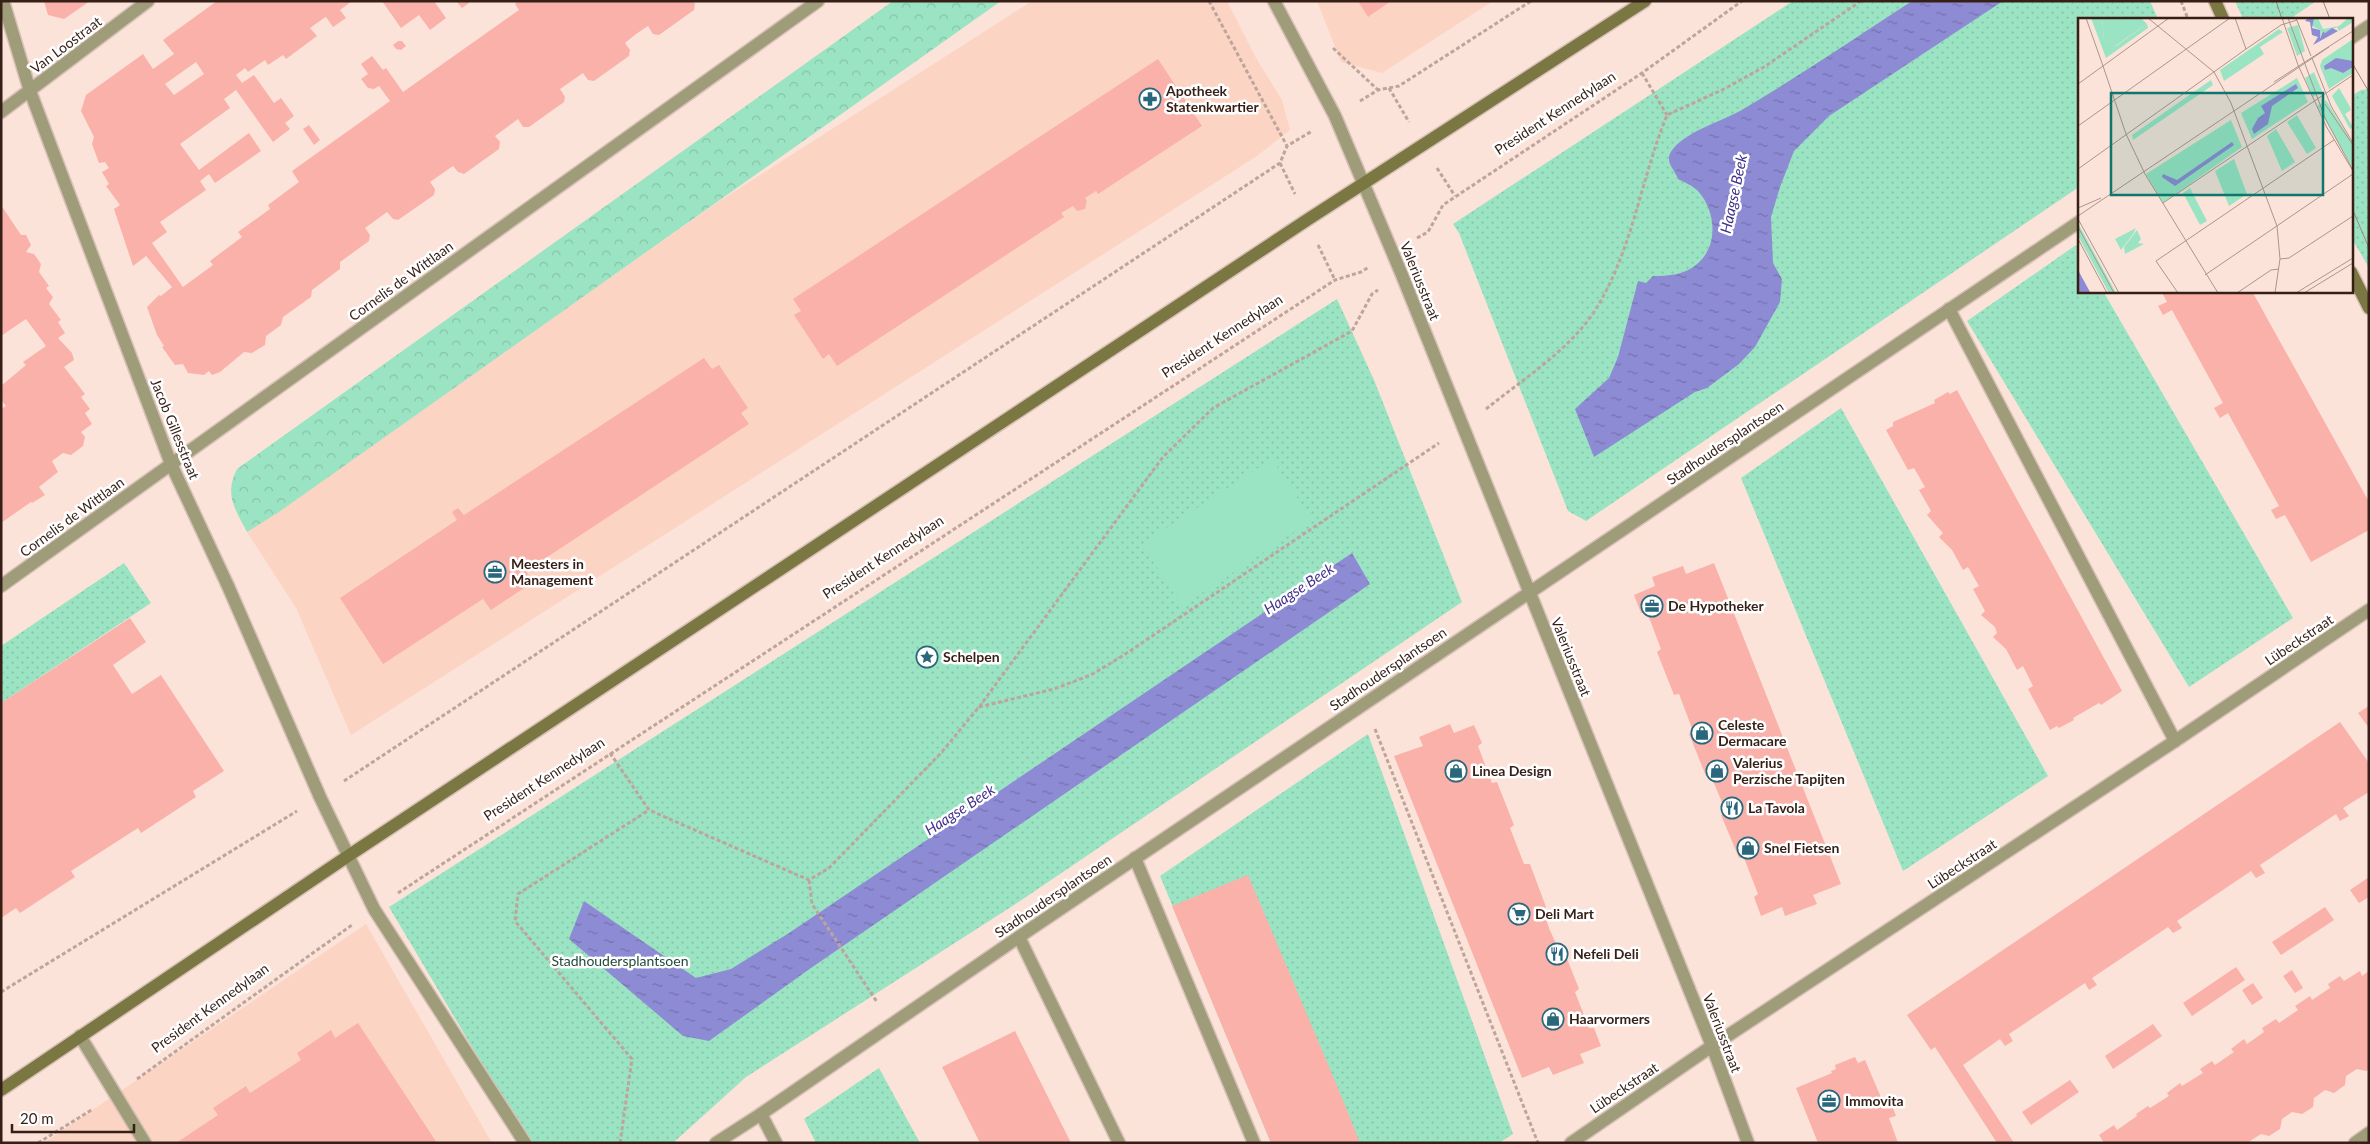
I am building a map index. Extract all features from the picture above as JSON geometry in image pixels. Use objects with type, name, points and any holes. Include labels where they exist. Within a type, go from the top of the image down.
[{"type":"main road","points":[[1,1090],[348,856],[1363,185],[1646,1]]},
{"type":"main road","points":[[2215,1],[2223,18]]},
{"type":"main road","points":[[2352,274],[2369,308]]},
{"type":"street","name":"Jacob Gillesstraat","points":[[3,1],[30,91],[171,464],[228,586],[320,797],[348,856]]},
{"type":"street","name":"Van Loostraat","points":[[1,112],[148,1]]},
{"type":"street","name":"Cornelis de Wittlaan","points":[[1,586],[818,1]]},
{"type":"street","name":"Valeriusstraat","points":[[1274,1],[1335,116],[1402,275],[1712,1046],[1748,1143]]},
{"type":"street","points":[[2352,37],[2369,26]]},
{"type":"street","name":"Stadhoudersplantsoen","points":[[716,1143],[892,1026],[1135,858],[2078,223]]},
{"type":"street","points":[[1950,309],[2176,741]]},
{"type":"street","name":"Lübeckstraat","points":[[1571,1143],[1712,1046],[2176,741],[2369,610]]},
{"type":"street","points":[[348,856],[374,909],[525,1143]]},
{"type":"street","points":[[1135,858],[1254,1143]]},
{"type":"street","points":[[1019,938],[1119,1143]]},
{"type":"street","points":[[80,1036],[145,1143]]},
{"type":"street","points":[[761,1114],[776,1143]]},
{"type":"street","points":[[2355,1143],[2369,1133]]},
{"type":"path","points":[[1209,1],[1287,146]]},
{"type":"path","points":[[1,992],[320,797],[1280,163],[1287,146],[1378,90],[1399,86],[1531,1]]},
{"type":"path","name":"President Kennedylaan","points":[[38,1143],[115,1095],[374,909],[610,753],[1335,280],[1361,272],[1428,232],[1443,205],[1642,73],[1742,1]]},
{"type":"path","points":[[979,707],[1054,689],[1091,675],[1124,655],[1463,427],[1560,351],[1591,315],[1618,267],[1646,177],[1652,151],[1667,115],[1724,89],[1764,66],[1861,1]]},
{"type":"path","points":[[2181,1],[2188,18]]},
{"type":"path","points":[[1329,40],[1333,48],[1378,90]]},
{"type":"path","points":[[1642,73],[1667,115]]},
{"type":"path","points":[[809,880],[829,868],[881,817],[941,753],[979,707],[1163,457],[1213,408],[1352,331],[1372,294],[1402,275]]},
{"type":"path","points":[[1365,703],[1538,1143]]},
{"type":"path","points":[[610,753],[649,810],[809,880]]},
{"type":"path","points":[[620,1143],[632,1059],[515,921],[518,894],[649,810]]},
{"type":"path","points":[[809,880],[812,904],[892,1026]]},
{"type":"shaded area","points":[[1032,1],[1227,1],[1256,58],[1282,100],[1290,130],[1257,156],[351,735],[296,608],[247,532],[721,200]]},
{"type":"shaded area","points":[[1317,1],[1493,1],[1382,73],[1341,62]]},
{"type":"shaded area","points":[[366,924],[492,1143],[44,1143],[128,1086]]},
{"type":"green space","points":[[893,1],[1001,1],[279,512],[247,532],[235,509],[231,494],[233,478],[237,469]]},
{"type":"green space","points":[[1793,1],[2150,1],[2158,18],[2078,18],[2078,188],[1586,521],[1568,511],[1459,233],[1453,224]]},
{"type":"green space","points":[[2235,1],[2316,1],[2291,18],[2243,18]]},
{"type":"green space","points":[[2369,89],[2369,268],[2352,239],[2352,95],[2361,90]]},
{"type":"green space","points":[[2076,245],[2078,248],[2078,292],[2104,292],[2293,618],[2189,687],[1967,321]]},
{"type":"green space","name":"Stadhoudersplantsoen","points":[[1337,299],[1374,380],[1462,602],[1014,905],[746,1077],[673,1143],[529,1143],[389,907]]},
{"type":"green space","points":[[1841,408],[2048,776],[1903,871],[1741,478]]},
{"type":"green space","points":[[1272,459],[1312,520],[1182,606],[1142,544]]},
{"type":"green space","points":[[124,563],[151,603],[1,703],[1,646]]},
{"type":"green space","points":[[1368,734],[1513,1134],[1499,1143],[1271,1143],[1160,876]]},
{"type":"green space","points":[[879,1068],[920,1143],[816,1143],[804,1119]]},
{"type":"water","name":"Haagse Beek","points":[[1912,1],[2003,1],[1829,116],[1794,151],[1771,217],[1773,263],[1782,279],[1780,302],[1755,347],[1739,364],[1707,388],[1695,392],[1594,457],[1575,409],[1609,378],[1618,357],[1638,281],[1646,283],[1653,276],[1665,276],[1687,271],[1704,257],[1712,238],[1709,208],[1698,191],[1678,179],[1669,161],[1670,153],[1688,136],[1736,113],[1766,95]]},
{"type":"water","name":"Haagse Beek","points":[[1352,553],[1370,584],[811,968],[709,1041],[683,1036],[569,939],[584,901],[696,978],[731,969],[789,933]]},
{"type":"building","points":[[44,1],[90,1],[64,19],[48,15]]},
{"type":"building","points":[[217,1],[352,1],[340,10],[346,18],[333,27],[326,17],[324,18],[310,28],[317,36],[286,59],[283,55],[268,65],[265,60],[248,72],[245,68],[236,75],[242,83],[254,75],[274,103],[281,98],[294,116],[285,123],[290,129],[273,142],[236,90],[224,99],[230,108],[180,144],[199,170],[249,133],[261,151],[215,183],[209,174],[200,181],[206,190],[160,222],[167,232],[152,243],[183,287],[213,265],[210,261],[242,237],[238,232],[270,209],[268,205],[299,182],[292,171],[390,101],[379,86],[374,89],[368,88],[361,79],[368,74],[361,64],[372,56],[383,70],[386,68],[403,92],[519,10],[515,4],[518,1],[693,1],[695,4],[694,10],[659,35],[653,34],[648,26],[636,34],[625,43],[630,50],[629,56],[594,81],[588,80],[583,73],[560,89],[565,97],[564,102],[529,127],[523,127],[518,119],[495,136],[500,142],[499,149],[464,174],[458,172],[453,166],[430,182],[435,189],[434,195],[398,220],[393,219],[387,212],[365,228],[370,235],[369,241],[340,262],[340,269],[312,290],[311,297],[283,317],[281,325],[266,336],[265,345],[252,353],[244,352],[220,372],[212,375],[209,371],[204,375],[188,373],[183,364],[175,365],[162,347],[164,346],[157,335],[147,307],[159,295],[161,296],[172,287],[146,256],[133,266],[114,209],[120,205],[106,186],[109,184],[102,172],[109,168],[105,162],[99,163],[92,144],[94,137],[81,111],[86,95],[143,54],[153,69],[174,54],[163,40]],"holes":[[[196,62],[204,74],[174,95],[165,84]]]},
{"type":"building","points":[[382,1],[434,1],[446,18],[430,30],[419,15],[401,28]]},
{"type":"building","points":[[456,1],[468,1],[469,3],[462,8]]},
{"type":"building","points":[[1358,1],[1391,1],[1368,17]]},
{"type":"building","points":[[398,41],[402,41],[406,46],[401,50],[396,49],[393,45]]},
{"type":"building","points":[[1158,59],[1202,126],[1098,194],[1096,191],[1085,198],[1087,201],[1085,209],[1077,211],[1073,206],[1061,213],[1064,217],[837,366],[829,354],[823,359],[794,315],[801,311],[793,299]]},
{"type":"building","points":[[309,125],[320,140],[314,145],[303,129]]},
{"type":"building","points":[[1,205],[21,235],[26,235],[31,245],[26,252],[34,254],[41,264],[39,272],[49,286],[46,288],[53,297],[49,304],[61,320],[58,322],[65,333],[58,338],[72,353],[74,360],[64,367],[85,394],[81,397],[90,409],[85,413],[92,424],[81,432],[85,437],[83,446],[71,455],[63,453],[52,461],[58,472],[39,487],[45,495],[31,502],[1,523],[1,409],[6,406],[1,400],[1,386],[26,365],[23,362],[46,346],[26,319],[1,336]]},
{"type":"building","points":[[2162,292],[2253,292],[2369,502],[2369,530],[2311,562],[2285,515],[2276,519],[2271,510],[2279,506],[2228,413],[2220,418],[2214,408],[2223,403],[2172,310],[2163,315],[2158,306],[2167,302]]},
{"type":"building","points":[[704,358],[712,369],[719,365],[748,408],[741,413],[749,424],[526,571],[533,582],[491,610],[483,599],[383,664],[340,598],[457,520],[452,512],[458,508],[464,515]]},
{"type":"building","points":[[1957,390],[2122,691],[2101,705],[2099,703],[2073,718],[2074,720],[2059,728],[2057,726],[2050,730],[2028,689],[2033,686],[2023,666],[2017,670],[2006,649],[1993,637],[1997,633],[1995,627],[1981,615],[1985,611],[1973,589],[1979,586],[1968,567],[1963,570],[1952,550],[1939,537],[1943,533],[1927,515],[1931,511],[1919,490],[1925,487],[1914,468],[1908,470],[1886,430],[1893,426],[1893,422],[1935,403],[1934,400],[1948,392],[1950,394]]},
{"type":"building","points":[[1714,563],[1841,884],[1813,895],[1817,904],[1785,916],[1782,907],[1761,916],[1754,897],[1758,894],[1744,858],[1739,858],[1721,815],[1726,812],[1711,776],[1706,776],[1689,734],[1693,731],[1679,694],[1674,695],[1657,652],[1661,649],[1647,612],[1641,613],[1634,595],[1655,586],[1652,577],[1683,566],[1686,574]]},
{"type":"building","points":[[130,618],[146,642],[113,665],[132,694],[161,675],[224,771],[193,791],[196,797],[141,833],[138,828],[71,871],[75,877],[20,913],[16,908],[1,918],[1,703]]},
{"type":"building","points":[[2369,706],[2369,728],[2358,713]]},
{"type":"building","points":[[2340,722],[2369,763],[2369,792],[2343,808],[2349,816],[2340,821],[2336,814],[2260,865],[2265,873],[2256,878],[2251,871],[2177,921],[2182,928],[2173,933],[2168,927],[2092,978],[2097,985],[2089,990],[2085,983],[2009,1034],[2013,1041],[2005,1046],[2000,1039],[1963,1065],[2014,1143],[1997,1143],[1935,1047],[1931,1050],[1907,1015]]},
{"type":"building","points":[[1450,724],[1454,733],[1474,725],[1482,743],[1478,746],[1492,783],[1497,782],[1514,825],[1510,828],[1524,864],[1530,864],[1546,907],[1543,910],[1549,928],[1557,946],[1562,946],[1579,989],[1575,992],[1589,1028],[1594,1028],[1601,1046],[1580,1054],[1584,1063],[1553,1075],[1549,1067],[1522,1078],[1394,756],[1423,746],[1419,737]]},
{"type":"building","points":[[1248,875],[1360,1143],[1271,1143],[1172,906]]},
{"type":"building","points":[[2369,877],[2369,897],[2359,903],[2350,890]]},
{"type":"building","points":[[2325,907],[2334,920],[2281,955],[2272,942]]},
{"type":"building","points":[[2236,967],[2245,980],[2192,1016],[2183,1003]]},
{"type":"building","points":[[2292,970],[2303,988],[2295,993],[2283,976]]},
{"type":"building","points":[[2360,971],[2362,976],[2369,971],[2369,1069],[2366,1071],[2357,1069],[2346,1076],[2345,1085],[2334,1093],[2325,1090],[2314,1098],[2313,1107],[2302,1114],[2292,1112],[2282,1119],[2280,1129],[2269,1136],[2261,1134],[2250,1141],[2251,1143],[2104,1143],[2099,1135],[2114,1125],[2117,1130],[2148,1106],[2150,1108],[2169,1096],[2167,1093],[2180,1083],[2182,1086],[2203,1073],[2200,1069],[2212,1061],[2215,1065],[2234,1052],[2231,1049],[2244,1039],[2247,1044],[2264,1032],[2262,1028],[2276,1019],[2279,1023],[2298,1010],[2295,1006],[2310,996],[2312,1000],[2330,988],[2328,984],[2340,976],[2344,981]]},
{"type":"building","points":[[2253,983],[2263,998],[2252,1005],[2242,990]]},
{"type":"building","points":[[358,1023],[437,1143],[176,1143],[218,1115],[213,1108],[246,1086],[250,1093],[301,1060],[297,1053],[331,1030],[335,1038]]},
{"type":"building","points":[[2153,1024],[2162,1036],[2113,1069],[2105,1056]]},
{"type":"building","points":[[1015,1031],[1071,1143],[980,1143],[942,1067]]},
{"type":"building","points":[[1855,1057],[1858,1063],[1865,1060],[1886,1109],[1892,1106],[1896,1116],[1889,1118],[1898,1143],[1818,1143],[1796,1088],[1832,1073],[1831,1071],[1836,1069],[1835,1065]]},
{"type":"building","points":[[2070,1080],[2079,1092],[2031,1125],[2022,1112]]},
{"type":"tram line","points":[[2276,1],[2282,18]]},
{"type":"tram line","points":[[2323,1],[2330,18]]},
{"type":"tram line","points":[[2352,63],[2369,92]]},
{"type":"tram line","points":[[2352,208],[2369,248]]},
{"type":"place","name":"Apotheek Statenkwartier","points":[[1150,99]]},
{"type":"place","name":"Meesters in Management","points":[[495,572]]},
{"type":"place","name":"De Hypotheker","points":[[1652,606]]},
{"type":"place","name":"Schelpen","points":[[927,657]]},
{"type":"place","name":"Celeste Dermacare","points":[[1702,733]]},
{"type":"place","name":"Linea Design","points":[[1456,771]]},
{"type":"place","name":"Valerius Perzische Tapijten","points":[[1717,771]]},
{"type":"place","name":"La Tavola","points":[[1732,808]]},
{"type":"place","name":"Snel Fietsen","points":[[1748,848]]},
{"type":"place","name":"Deli Mart","points":[[1519,914]]},
{"type":"place","name":"Nefeli Deli","points":[[1557,954]]},
{"type":"place","name":"Haarvormers","points":[[1553,1019]]},
{"type":"place","name":"Immovita","points":[[1829,1101]]}]
